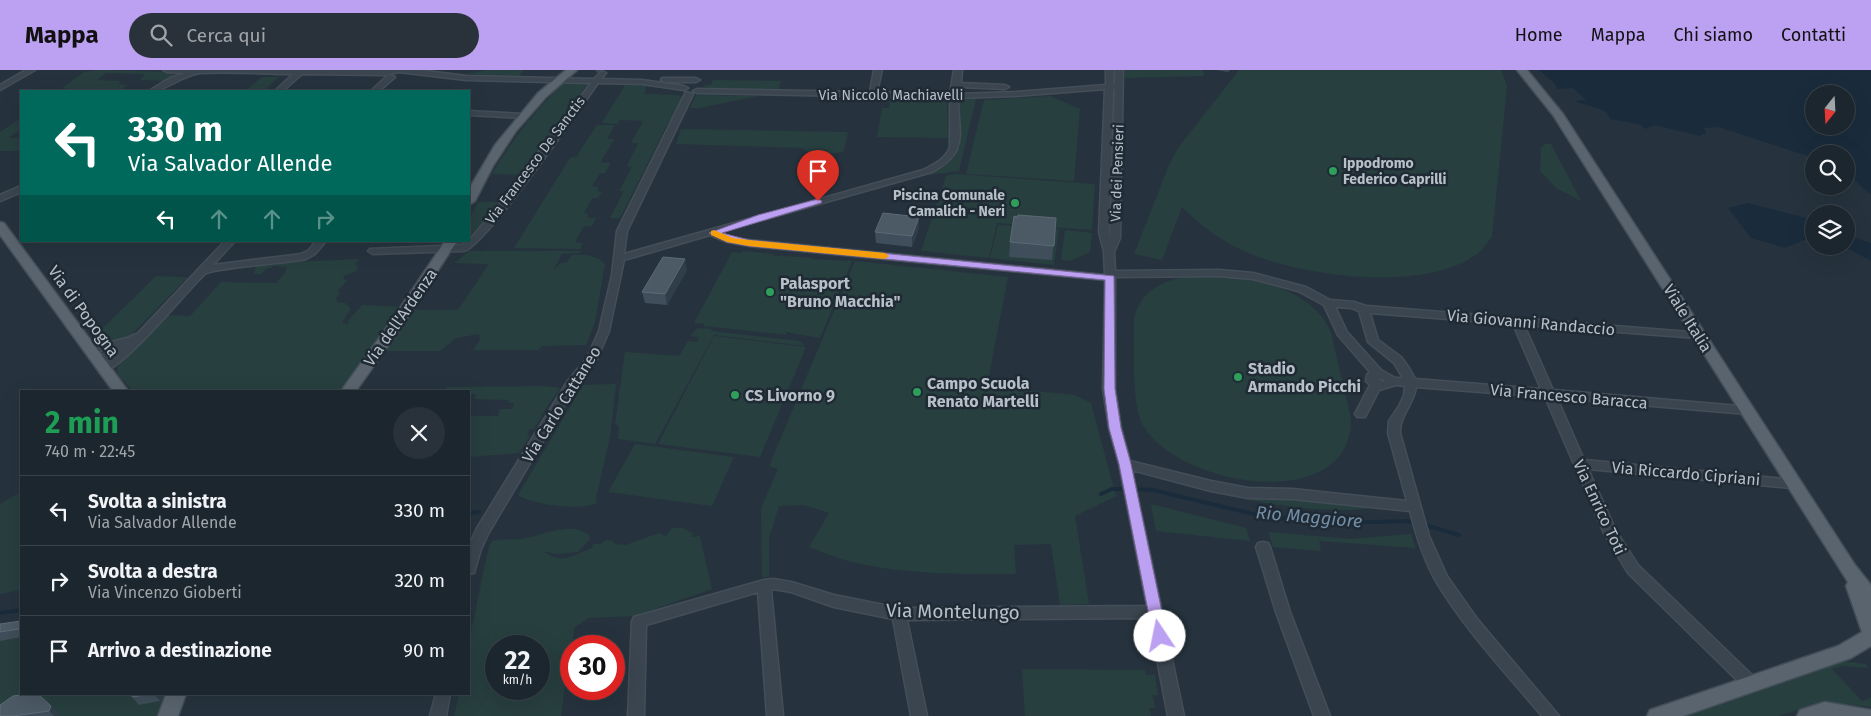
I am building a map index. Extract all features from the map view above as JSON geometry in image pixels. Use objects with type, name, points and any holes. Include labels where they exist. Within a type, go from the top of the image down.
[{"type":"main road","points":[[470,199],[492,158],[524,116],[557,80],[572,70]]},
{"type":"main road","name":"Viale Italia","points":[[1522,70],[1558,114],[1792,483],[1849,570],[1871,598]]},
{"type":"main road","name":"Via di Popogna","points":[[0,226],[120,390]]},
{"type":"main road","name":"Via dell'Ardenza","points":[[349,390],[450,244]]},
{"type":"main road","name":"Viale Italia","points":[[1849,570],[1866,613],[1869,635]]},
{"type":"main road","points":[[1657,716],[1844,652],[1869,635]]},
{"type":"main road","points":[[168,716],[176,695]]},
{"type":"main road","points":[[1807,716],[1825,711],[1864,716]]},
{"type":"street","points":[[0,86],[32,70]]},
{"type":"street","points":[[167,70],[197,71]]},
{"type":"street","points":[[437,75],[475,70]]},
{"type":"street","name":"Via Carlo Cattaneo","points":[[470,565],[474,549],[482,532],[572,385],[596,353],[607,321],[617,275],[622,231],[701,70]]},
{"type":"street","points":[[873,95],[878,70]]},
{"type":"street","points":[[957,86],[958,70]]},
{"type":"street","name":"Via dei Pensieri","points":[[1110,70],[1114,89],[1115,238],[1109,252],[1109,389],[1115,428],[1132,496],[1176,716]]},
{"type":"street","name":"Via dei Pensieri","points":[[1114,89],[1119,70]]},
{"type":"street","name":"Via Niccolò Machiavelli","points":[[155,90],[173,80],[197,71],[396,73],[466,78],[557,80],[598,76],[692,88],[873,95],[952,96],[1114,89]]},
{"type":"street","points":[[280,90],[299,73]]},
{"type":"street","points":[[376,90],[396,73]]},
{"type":"street","name":"Via Francesco De Sanctis","points":[[373,251],[450,244],[464,248],[471,243],[502,207],[598,76]]},
{"type":"street","name":"Via Niccolò Machiavelli","points":[[642,82],[658,80],[692,88]]},
{"type":"street","points":[[619,258],[926,172],[951,154],[955,146],[952,96],[955,85],[1005,87]]},
{"type":"street","points":[[470,113],[524,116]]},
{"type":"street","points":[[0,198],[20,189]]},
{"type":"street","points":[[713,233],[730,240],[749,243],[1110,276],[1219,273],[1253,276],[1302,289],[1328,303],[1342,333],[1377,379],[1361,414]]},
{"type":"street","points":[[98,360],[118,360],[229,242]]},
{"type":"street","points":[[204,268],[300,257],[309,254],[320,242]]},
{"type":"street","name":"Via Giovanni Randaccio","points":[[1328,303],[1354,305],[1364,309],[1698,335]]},
{"type":"street","points":[[1364,309],[1373,342],[1395,357],[1405,369],[1411,382],[1408,401],[1395,418],[1394,424],[1424,536],[1442,579],[1460,607],[1551,716]]},
{"type":"street","name":"Via Enrico Toti","points":[[1517,321],[1610,533],[1626,560],[1750,683]]},
{"type":"street","points":[[98,360],[143,332]]},
{"type":"street","name":"Via Francesco Baracca","points":[[1377,379],[1386,386],[1391,384],[1391,381],[1411,382],[1747,410]]},
{"type":"street","name":"Via Riccardo Cipriani","points":[[1580,464],[1792,483]]},
{"type":"street","points":[[1126,470],[1238,491],[1292,494],[1417,511]]},
{"type":"street","points":[[1263,547],[1282,612],[1322,716]]},
{"type":"street","points":[[764,585],[775,716]]},
{"type":"street","name":"Via Montelungo","points":[[636,716],[638,621],[764,585],[791,587],[834,601],[899,614],[1155,612]]},
{"type":"street","points":[[899,614],[919,716]]},
{"type":"street","points":[[438,716],[443,695]]},
{"type":"green space","points":[[99,70],[171,72],[173,75],[166,81],[140,80],[145,74],[106,73],[97,80],[121,81],[118,84],[128,85],[120,90],[68,90],[69,89],[62,88],[84,72]]},
{"type":"green space","points":[[489,70],[524,70],[519,76],[465,74]]},
{"type":"green space","points":[[1125,70],[1203,70],[1204,76],[1125,78]]},
{"type":"green space","name":"Ippodromo Federico Caprilli","points":[[1239,70],[1501,70],[1507,86],[1492,237],[1477,254],[1454,266],[1426,274],[1395,277],[1362,277],[1329,274],[1297,268],[1244,251],[1211,232],[1182,207],[1162,260],[1134,254],[1169,165],[1178,148]]},
{"type":"green space","points":[[262,77],[279,77],[264,90],[246,90]]},
{"type":"green space","points":[[713,80],[781,81],[778,90],[710,88],[703,86],[711,85]]},
{"type":"green space","points":[[564,83],[588,83],[522,175],[492,174],[525,126]]},
{"type":"green space","points":[[625,85],[646,86],[645,94],[677,95],[682,97],[682,99],[620,218],[610,218],[624,191],[619,191],[632,167],[627,166],[638,143],[631,143],[643,121],[620,120],[618,124],[602,123]]},
{"type":"green space","points":[[696,95],[758,96],[700,108],[690,108]]},
{"type":"green space","points":[[1050,96],[1080,109],[1074,181],[966,174],[984,100]]},
{"type":"green space","points":[[891,98],[947,101],[948,138],[877,137],[882,108],[889,108]]},
{"type":"green space","points":[[964,99],[976,99],[959,171],[927,175],[948,163],[960,147],[958,103]]},
{"type":"green space","points":[[20,119],[20,130],[9,138],[20,138],[20,151],[0,151],[0,132]]},
{"type":"green space","points":[[597,125],[615,125],[607,139],[614,139],[601,162],[611,163],[605,173],[600,173],[592,186],[599,187],[597,191],[602,192],[598,198],[592,198],[584,213],[589,214],[587,218],[596,218],[591,227],[584,226],[575,242],[583,243],[580,249],[514,248],[570,158],[576,157]]},
{"type":"green space","points":[[681,129],[848,132],[844,151],[814,159],[803,148],[676,144]]},
{"type":"green space","points":[[1545,144],[1551,144],[1581,201],[1556,188],[1540,171],[1541,148]]},
{"type":"green space","name":"Piscina Comunale Camalich - Neri","points":[[954,174],[1095,184],[1092,230],[997,223],[989,258],[921,251],[946,176]]},
{"type":"green space","points":[[478,202],[503,202],[476,235],[470,237],[470,218]]},
{"type":"green space","points":[[998,225],[1059,229],[1054,265],[990,258]]},
{"type":"green space","points":[[1065,230],[1092,233],[1090,252],[1070,261],[1061,260]]},
{"type":"green space","points":[[469,251],[581,251],[580,253],[562,254],[554,269],[561,263],[567,262],[572,255],[590,256],[602,261],[605,264],[595,322],[586,345],[542,346],[539,350],[473,350],[480,340],[479,334],[456,338],[440,351],[384,351],[414,310],[458,310],[489,264],[454,263]]},
{"type":"green space","name":"Palasport \"Bruno Macchia\"","points":[[742,251],[774,254],[773,256],[781,255],[852,261],[820,338],[786,332],[786,335],[704,326],[704,324],[694,323],[732,252],[741,253]]},
{"type":"green space","points":[[359,259],[355,265],[358,266],[357,270],[345,275],[343,279],[347,280],[338,291],[340,293],[336,298],[337,302],[345,303],[351,309],[342,323],[349,324],[348,321],[362,305],[402,307],[340,390],[132,390],[118,375],[117,367],[166,315],[190,316],[221,282],[276,283],[285,273],[287,267],[274,266],[267,268],[261,274],[253,274],[256,267],[292,262]]},
{"type":"green space","name":"Campo Scuola Renato Martelli","points":[[855,261],[1008,277],[987,386],[1075,395],[1091,403],[1116,496],[1075,516],[1089,604],[1060,605],[1051,544],[1014,545],[1016,574],[931,573],[868,566],[809,547],[829,513],[804,505],[779,506],[769,539],[769,577],[762,577],[761,508],[778,469],[769,466]]},
{"type":"green space","name":"Stadio Armando Picchi","points":[[1208,274],[1255,280],[1285,290],[1312,306],[1325,321],[1331,332],[1351,419],[1344,449],[1324,469],[1295,480],[1261,482],[1226,476],[1192,465],[1163,448],[1144,427],[1137,404],[1134,375],[1134,318],[1138,306],[1144,297],[1162,284],[1184,277]]},
{"type":"green space","points":[[156,276],[187,278],[131,335],[124,339],[100,343],[95,336]]},
{"type":"green space","points":[[698,328],[799,341],[805,346],[714,335],[655,444],[618,439],[619,426],[615,424],[625,352],[679,356],[688,341],[697,342],[699,337],[690,336]]},
{"type":"green space","name":"CS Livorno 9","points":[[714,336],[806,347],[760,457],[658,444]]},
{"type":"green space","points":[[616,384],[610,437],[596,498],[597,503],[580,507],[557,506],[535,502],[518,495],[583,385]]},
{"type":"green space","points":[[545,386],[560,388],[534,429],[530,429],[527,435],[530,436],[519,453],[470,457],[470,416],[498,416],[500,409],[512,409],[514,403],[508,403],[509,400],[474,399],[476,394],[470,394],[470,390],[446,390],[447,387]]},
{"type":"green space","points":[[635,444],[734,457],[712,506],[608,492]]},
{"type":"green space","points":[[17,494],[20,495],[20,590],[0,594],[0,504]]},
{"type":"green space","points":[[1243,496],[1366,506],[1367,509],[1305,508],[1244,499]]},
{"type":"green space","points":[[1151,504],[1246,528],[1250,541],[1156,531]]},
{"type":"green space","points":[[672,528],[682,528],[693,533],[691,537],[700,536],[712,589],[635,616],[588,618],[574,628],[574,635],[560,635],[560,700],[563,700],[561,716],[454,716],[459,695],[470,695],[470,638],[484,568],[492,541],[529,538],[564,529],[581,531],[589,535],[589,540],[578,552],[556,554],[543,551],[556,558],[568,558],[592,548],[593,544],[601,544],[606,540],[626,545],[659,533],[666,536]]},
{"type":"green space","points":[[1268,532],[1351,539],[1411,534],[1416,548],[1319,541],[1321,551],[1273,547]]},
{"type":"green space","points":[[20,624],[20,695],[165,695],[156,716],[0,716],[0,628]]},
{"type":"green space","points":[[1843,661],[1866,664],[1869,668],[1843,666],[1832,669],[1862,701],[1871,698],[1871,707],[1825,702],[1778,716],[1683,716],[1824,664]]},
{"type":"green space","points":[[1022,669],[1145,670],[1146,675],[1155,675],[1158,695],[1152,695],[1156,708],[1149,708],[1151,716],[1025,716]]},
{"type":"water","points":[[1539,70],[1871,70],[1871,194],[1855,180],[1855,145],[1805,145],[1805,155],[1718,127],[1704,128],[1706,133],[1700,136],[1654,125],[1646,129],[1638,124],[1610,119],[1607,113],[1599,109],[1574,101],[1586,100],[1573,88],[1557,89],[1555,84]]},
{"type":"water","points":[[1748,203],[1805,218],[1805,240],[1785,248],[1751,238],[1728,208]]},
{"type":"water","points":[[1855,238],[1871,243],[1871,261],[1855,252]]},
{"type":"building","points":[[883,213],[919,217],[912,236],[875,232]]},
{"type":"building","points":[[1018,215],[1056,218],[1054,246],[1010,242],[1014,216],[1017,217]]},
{"type":"building","points":[[663,257],[685,259],[665,294],[642,292]]},
{"type":"building","points":[[20,621],[20,627],[19,629],[0,632],[0,624]]},
{"type":"building","points":[[39,695],[51,706],[49,711],[0,716],[0,705],[13,696]]},
{"type":"waterway","name":"Rio Maggiore","points":[[1101,494],[1112,489],[1127,489]]},
{"type":"waterway","name":"Rio Maggiore","points":[[1133,489],[1153,490],[1266,517],[1344,523],[1406,521],[1416,523]]},
{"type":"waterway","name":"Rio Maggiore","points":[[470,513],[479,512]]},
{"type":"waterway","name":"Rio Maggiore","points":[[1422,524],[1459,535]]},
{"type":"waterway","name":"Rio Maggiore","points":[[0,613],[20,610]]},
{"type":"tunnel","points":[[598,73],[601,70]]},
{"type":"slow traffic","points":[[714,233],[730,240],[749,243],[885,256]]},
{"type":"place","name":"Ippodromo Federico Caprilli","points":[[1333,171]]},
{"type":"place","name":"Piscina Comunale Camalich - Neri","points":[[1015,203]]},
{"type":"place","name":"Palasport \"Bruno Macchia\"","points":[[770,292]]},
{"type":"place","name":"Stadio Armando Picchi","points":[[1238,377]]},
{"type":"place","name":"Campo Scuola Renato Martelli","points":[[917,392]]},
{"type":"place","name":"CS Livorno 9","points":[[735,395]]},
{"type":"route","points":[[818,201],[713,233],[730,240],[749,243],[1110,278],[1109,389],[1115,428],[1125,464],[1160,636]]}]
